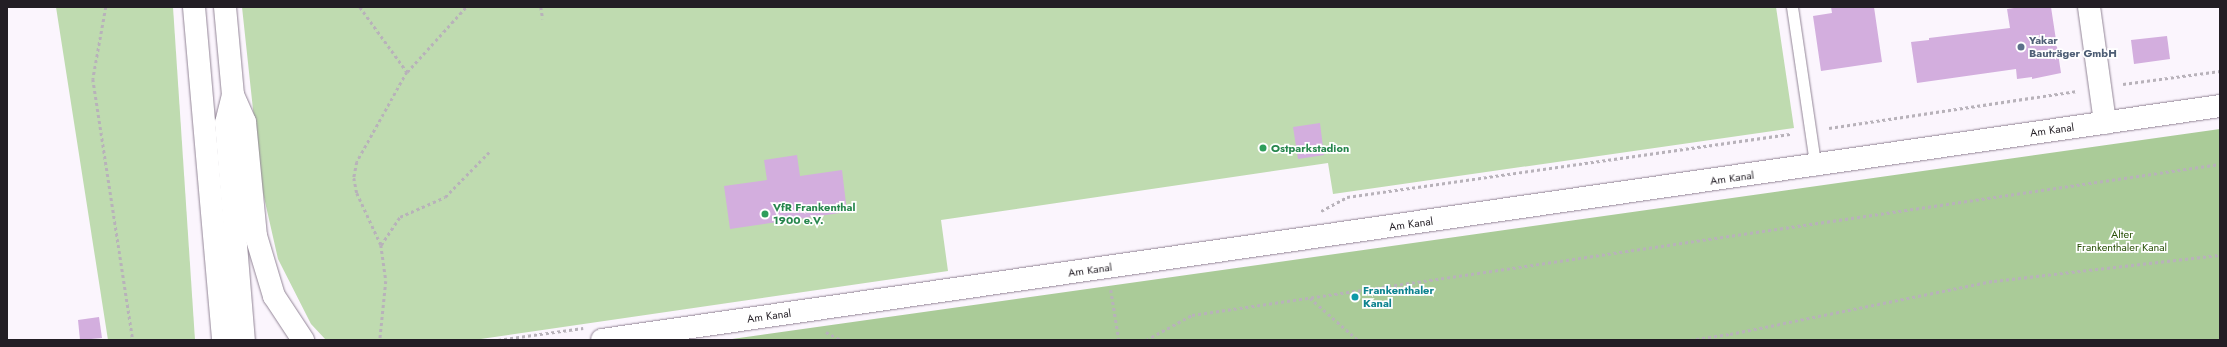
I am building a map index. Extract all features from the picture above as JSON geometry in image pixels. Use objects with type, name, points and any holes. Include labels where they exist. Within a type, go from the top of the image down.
[{"type":"main road","points":[[194,7],[223,340]]},
{"type":"main road","points":[[225,7],[233,95],[245,122],[256,236],[274,296],[302,340]]},
{"type":"main road","points":[[2089,7],[2105,123]]},
{"type":"main road","points":[[233,95],[226,123],[244,340]]},
{"type":"main road","name":"Am Kanal","points":[[602,340],[1816,170],[2105,123],[2220,106]]},
{"type":"lane","points":[[1792,7],[1816,170]]},
{"type":"path","points":[[106,7],[93,79],[133,340]]},
{"type":"path","points":[[360,7],[407,72]]},
{"type":"path","points":[[380,340],[386,281],[381,245],[357,193],[354,178],[357,162],[407,72],[466,7]]},
{"type":"path","points":[[541,7],[543,19]]},
{"type":"path","points":[[381,245],[400,217],[445,197],[490,151]]},
{"type":"path","points":[[1146,340],[1192,315],[2220,164]]},
{"type":"path","points":[[1690,340],[1730,334],[1994,281],[2220,255]]},
{"type":"path","points":[[1111,287],[1119,340]]},
{"type":"path","points":[[1310,298],[1358,340]]},
{"type":"green space","points":[[56,7],[173,7],[195,340],[108,340]]},
{"type":"green space","points":[[242,7],[1776,7],[1794,128],[1333,194],[1328,163],[941,220],[948,271],[474,340],[326,340],[311,324],[278,259],[261,184]]},
{"type":"green space","name":"Alter Frankenthaler Kanal","points":[[2220,129],[2220,340],[725,340],[1321,256]]},
{"type":"building","points":[[1831,7],[1874,7],[1882,62],[1821,71],[1813,16],[1832,13]]},
{"type":"building","points":[[2021,7],[2051,7],[2061,73],[2032,79],[2032,77],[2017,79],[2016,69],[1917,83],[1911,42],[1929,40],[1929,38],[2010,28],[2007,9]]},
{"type":"building","points":[[2167,36],[2170,59],[2134,64],[2131,40]]},
{"type":"building","points":[[1320,123],[1324,155],[1298,159],[1293,127]]},
{"type":"building","points":[[797,155],[800,176],[842,170],[847,212],[730,229],[724,186],[767,180],[764,160]]},
{"type":"building","points":[[99,317],[102,338],[80,340],[78,320]]},
{"type":"place","name":"Yakar Bauträger GmbH","points":[[2021,47]]},
{"type":"place","name":"Ostparkstadion","points":[[1263,148]]},
{"type":"place","name":"VfR Frankenthal 1900 e.V.","points":[[765,214]]},
{"type":"place","name":"Frankenthaler Kanal","points":[[1355,297]]}]
